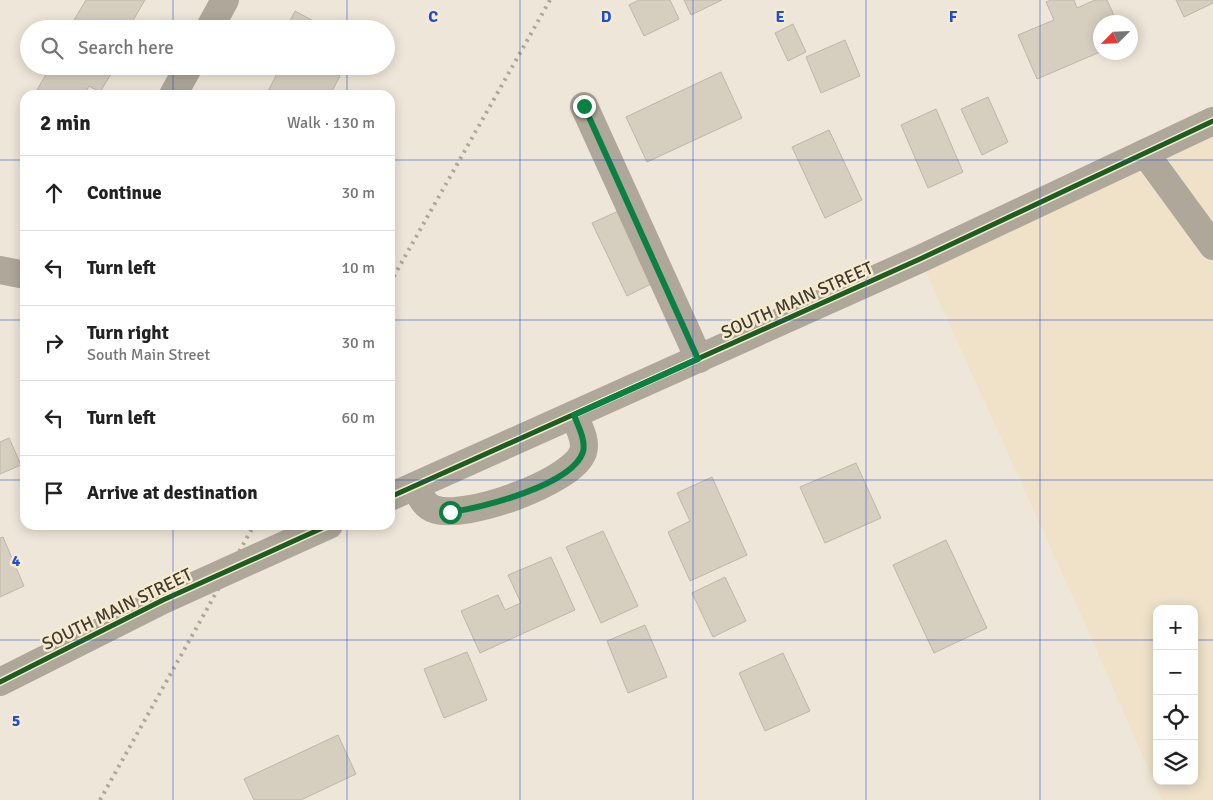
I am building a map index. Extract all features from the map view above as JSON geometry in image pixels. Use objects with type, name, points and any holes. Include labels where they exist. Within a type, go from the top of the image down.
[{"type":"street","points":[[214,20],[225,0]]},
{"type":"street","points":[[175,90],[183,75]]},
{"type":"street","points":[[584,106],[698,359]]},
{"type":"street","name":"SOUTH MAIN STREET","points":[[395,495],[920,259],[1213,121]]},
{"type":"street","points":[[1145,153],[1213,246]]},
{"type":"street","points":[[0,270],[20,274]]},
{"type":"street","points":[[415,486],[427,505],[435,510],[450,512],[488,504],[535,488],[564,473],[578,461],[583,450],[583,439],[574,415]]},
{"type":"street","name":"SOUTH MAIN STREET","points":[[0,682],[163,600],[318,530]]},
{"type":"shaded area","points":[[1213,123],[1213,800],[1162,800],[1155,785],[1198,785],[1198,605],[1153,605],[1153,779],[1082,617],[920,259]]},
{"type":"building","points":[[86,0],[145,0],[133,20],[74,20]]},
{"type":"building","points":[[639,0],[670,0],[679,19],[644,36],[629,5]]},
{"type":"building","points":[[684,0],[722,0],[691,15]]},
{"type":"building","points":[[1051,0],[1074,0],[1077,8],[1095,0],[1107,0],[1114,15],[1093,15],[1093,55],[1037,79],[1018,35],[1054,20],[1046,2]]},
{"type":"building","points":[[1176,0],[1213,0],[1213,3],[1184,17]]},
{"type":"building","points":[[295,11],[312,20],[290,20]]},
{"type":"building","points":[[793,24],[806,52],[788,61],[775,33]]},
{"type":"building","points":[[845,40],[860,76],[821,93],[806,57]]},
{"type":"building","points":[[721,72],[742,118],[647,162],[626,117]]},
{"type":"building","points":[[46,75],[110,75],[101,90],[96,90],[89,86],[87,90],[37,90]]},
{"type":"building","points":[[276,75],[340,76],[333,90],[269,90]]},
{"type":"building","points":[[988,97],[1008,142],[982,155],[961,109]]},
{"type":"building","points":[[936,109],[963,172],[928,188],[901,125]]},
{"type":"building","points":[[829,130],[862,200],[825,218],[792,147]]},
{"type":"building","points":[[623,209],[657,281],[627,296],[592,223]]},
{"type":"building","points":[[9,438],[20,465],[0,474],[0,442]]},
{"type":"building","points":[[856,463],[881,518],[825,543],[800,487]]},
{"type":"building","points":[[712,477],[747,555],[690,581],[668,532],[690,521],[677,493]]},
{"type":"building","points":[[603,531],[638,606],[601,623],[566,547]]},
{"type":"building","points":[[3,537],[24,586],[0,597],[0,538]]},
{"type":"building","points":[[946,540],[987,628],[934,653],[893,565]]},
{"type":"building","points":[[551,557],[575,610],[480,653],[461,611],[498,595],[505,610],[521,603],[508,575]]},
{"type":"building","points":[[725,577],[746,621],[713,637],[692,593]]},
{"type":"building","points":[[645,625],[667,677],[628,693],[607,641]]},
{"type":"building","points":[[467,652],[487,700],[444,718],[424,669]]},
{"type":"building","points":[[783,653],[810,711],[765,731],[739,673]]},
{"type":"building","points":[[338,735],[356,774],[301,800],[254,800],[244,779]]},
{"type":"railway","points":[[395,274],[550,0]]},
{"type":"railway","points":[[100,800],[251,530]]},
{"type":"cycle path","points":[[395,495],[920,259],[1213,121]]},
{"type":"cycle path","points":[[0,682],[163,600],[318,530]]},
{"type":"route","points":[[450,512],[468,510],[510,498],[564,473],[578,461],[583,450],[583,439],[574,415],[698,359],[584,106]]}]
